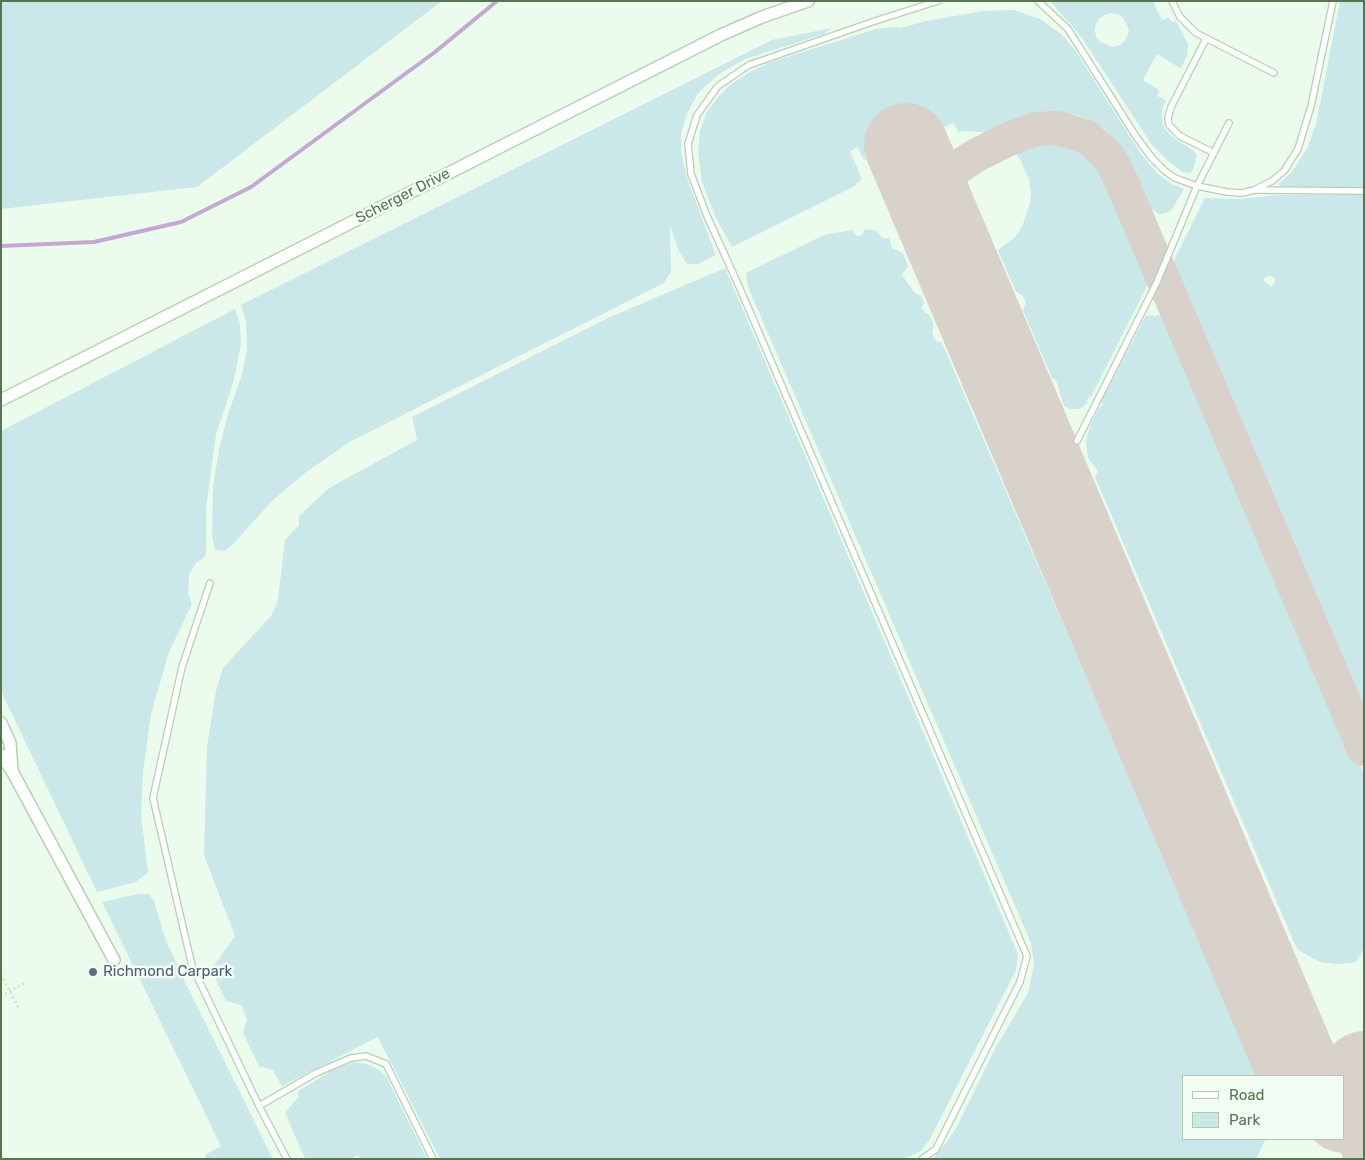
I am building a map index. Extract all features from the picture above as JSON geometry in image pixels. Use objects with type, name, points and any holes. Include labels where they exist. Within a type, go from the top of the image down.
[{"type":"street","name":"Scherger Drive","points":[[1,400],[721,34],[808,1]]},
{"type":"street","points":[[1,723],[10,743],[12,771]]},
{"type":"street","points":[[1,741],[12,771]]},
{"type":"street","points":[[1,755],[12,771],[114,960]]},
{"type":"lane","points":[[922,1159],[936,1149],[1020,982],[1027,956],[707,216],[691,174],[688,144],[697,114],[718,86],[749,65],[938,1]]},
{"type":"lane","points":[[1038,1],[1068,29],[1136,138],[1152,158],[1175,178],[1197,186],[1242,193],[1254,190],[1272,181],[1284,171],[1298,149],[1311,106],[1333,1]]},
{"type":"lane","points":[[1172,1],[1182,19],[1196,33],[1274,73]]},
{"type":"lane","points":[[1206,39],[1169,112],[1168,118],[1169,125],[1180,136],[1214,152]]},
{"type":"lane","points":[[1077,441],[1157,282],[1197,186],[1229,123]]},
{"type":"lane","points":[[1254,190],[1364,191]]},
{"type":"lane","points":[[210,583],[182,667],[153,798],[192,966],[259,1106],[287,1159]]},
{"type":"lane","points":[[259,1106],[316,1073],[351,1058],[366,1056],[386,1064],[433,1159]]},
{"type":"path","points":[[1,975],[20,1010]]},
{"type":"path","points":[[1,996],[26,982]]},
{"type":"green space","points":[[1,1],[442,1],[197,187],[1,209]]},
{"type":"green space","points":[[1050,1],[1153,1],[1162,20],[1169,18],[1172,22],[1176,21],[1188,44],[1187,56],[1181,68],[1157,54],[1143,80],[1159,90],[1157,96],[1166,100],[1162,109],[1162,118],[1163,125],[1169,134],[1193,150],[1197,155],[1193,170],[1190,173],[1183,172],[1168,161],[1152,145],[1080,35]],"holes":[[[1111,13],[1118,14],[1123,18],[1129,30],[1124,42],[1112,47],[1100,42],[1096,37],[1096,24],[1099,18],[1105,15]]]},
{"type":"green space","points":[[1340,1],[1364,1],[1364,188],[1280,186],[1278,184],[1291,173],[1307,149],[1316,124]]},
{"type":"green space","points":[[1014,10],[1040,19],[1061,34],[1075,50],[1141,154],[1157,173],[1170,183],[1184,189],[1171,211],[1162,214],[1149,207],[1127,155],[1105,129],[1085,118],[1053,112],[1024,117],[989,133],[958,132],[954,123],[864,160],[858,147],[850,151],[862,179],[853,187],[732,247],[716,218],[702,182],[698,151],[700,131],[707,112],[729,86],[748,73],[768,63],[876,29],[901,28],[926,21],[984,11]]},
{"type":"green space","points":[[832,28],[824,34],[745,59],[719,74],[698,93],[686,116],[681,136],[681,152],[688,181],[716,255],[698,264],[687,264],[679,251],[670,226],[671,272],[664,283],[351,441],[305,473],[273,500],[225,551],[215,550],[212,536],[213,487],[219,450],[228,414],[242,375],[247,349],[246,321],[241,305],[772,40]]},
{"type":"green space","points":[[1050,138],[1068,140],[1078,144],[1099,161],[1151,278],[1091,397],[1086,401],[1088,403],[1079,409],[1070,409],[1064,406],[1056,380],[1052,378],[1023,310],[1026,302],[1022,295],[1016,292],[998,250],[1014,238],[1022,227],[1029,207],[1031,194],[1029,180],[1015,152],[1029,144]]},
{"type":"green space","points":[[1364,194],[1364,709],[1174,262],[1205,198],[1237,199],[1280,195]],"holes":[[[1268,276],[1275,277],[1275,282],[1271,287],[1263,280]]]},
{"type":"green space","points":[[865,229],[877,231],[882,238],[890,239],[892,248],[903,253],[908,266],[902,275],[914,292],[921,296],[924,302],[922,308],[925,313],[930,315],[934,326],[932,332],[935,340],[942,343],[1258,1075],[1182,1075],[1182,1140],[1266,1140],[1256,1159],[932,1159],[955,1130],[996,1047],[1028,993],[1034,965],[1031,943],[748,287],[746,273],[824,235],[852,230],[857,236],[862,235]]},
{"type":"green space","points":[[725,268],[1018,954],[1016,970],[930,1139],[921,1151],[904,1159],[440,1159],[378,1037],[282,1086],[273,1070],[259,1066],[243,1033],[247,1019],[241,1005],[226,1001],[211,970],[235,936],[204,855],[207,747],[216,691],[223,668],[271,616],[278,600],[285,540],[299,525],[299,516],[329,488],[417,440],[412,417],[608,318]]},
{"type":"green space","points":[[235,309],[240,325],[241,345],[233,383],[216,434],[206,509],[206,556],[196,563],[189,575],[188,594],[192,604],[169,652],[151,714],[143,772],[141,815],[148,872],[136,882],[97,892],[1,691],[1,431]]},
{"type":"green space","points":[[1146,315],[1157,315],[1167,318],[1323,680],[1320,683],[1321,688],[1327,687],[1364,775],[1364,948],[1357,961],[1352,963],[1320,962],[1298,950],[1095,477],[1098,471],[1088,458],[1086,441],[1090,426],[1103,404],[1101,402]]},
{"type":"green space","points":[[138,894],[149,894],[154,901],[165,938],[184,980],[273,1159],[206,1159],[205,1155],[221,1146],[102,902]]},
{"type":"green space","points":[[353,1062],[367,1064],[386,1076],[427,1159],[360,1159],[358,1155],[351,1159],[305,1159],[285,1113],[299,1096],[297,1092],[331,1071]]},
{"type":"waterway","points":[[1,246],[94,242],[181,222],[251,187],[435,52],[497,1]]},
{"type":"taxiway","points":[[938,218],[939,192],[948,174],[975,156],[1011,138],[1036,129],[1058,128],[1087,137],[1105,153],[1112,162],[1123,185],[1364,749]]},
{"type":"taxiway","points":[[1360,1079],[1354,1097],[1353,1133],[1361,1159]]},
{"type":"runway","points":[[906,145],[1301,1075]]},
{"type":"runway","points":[[1345,1109],[1364,1073]]},
{"type":"place","name":"Richmond Carpark","points":[[93,972]]}]
